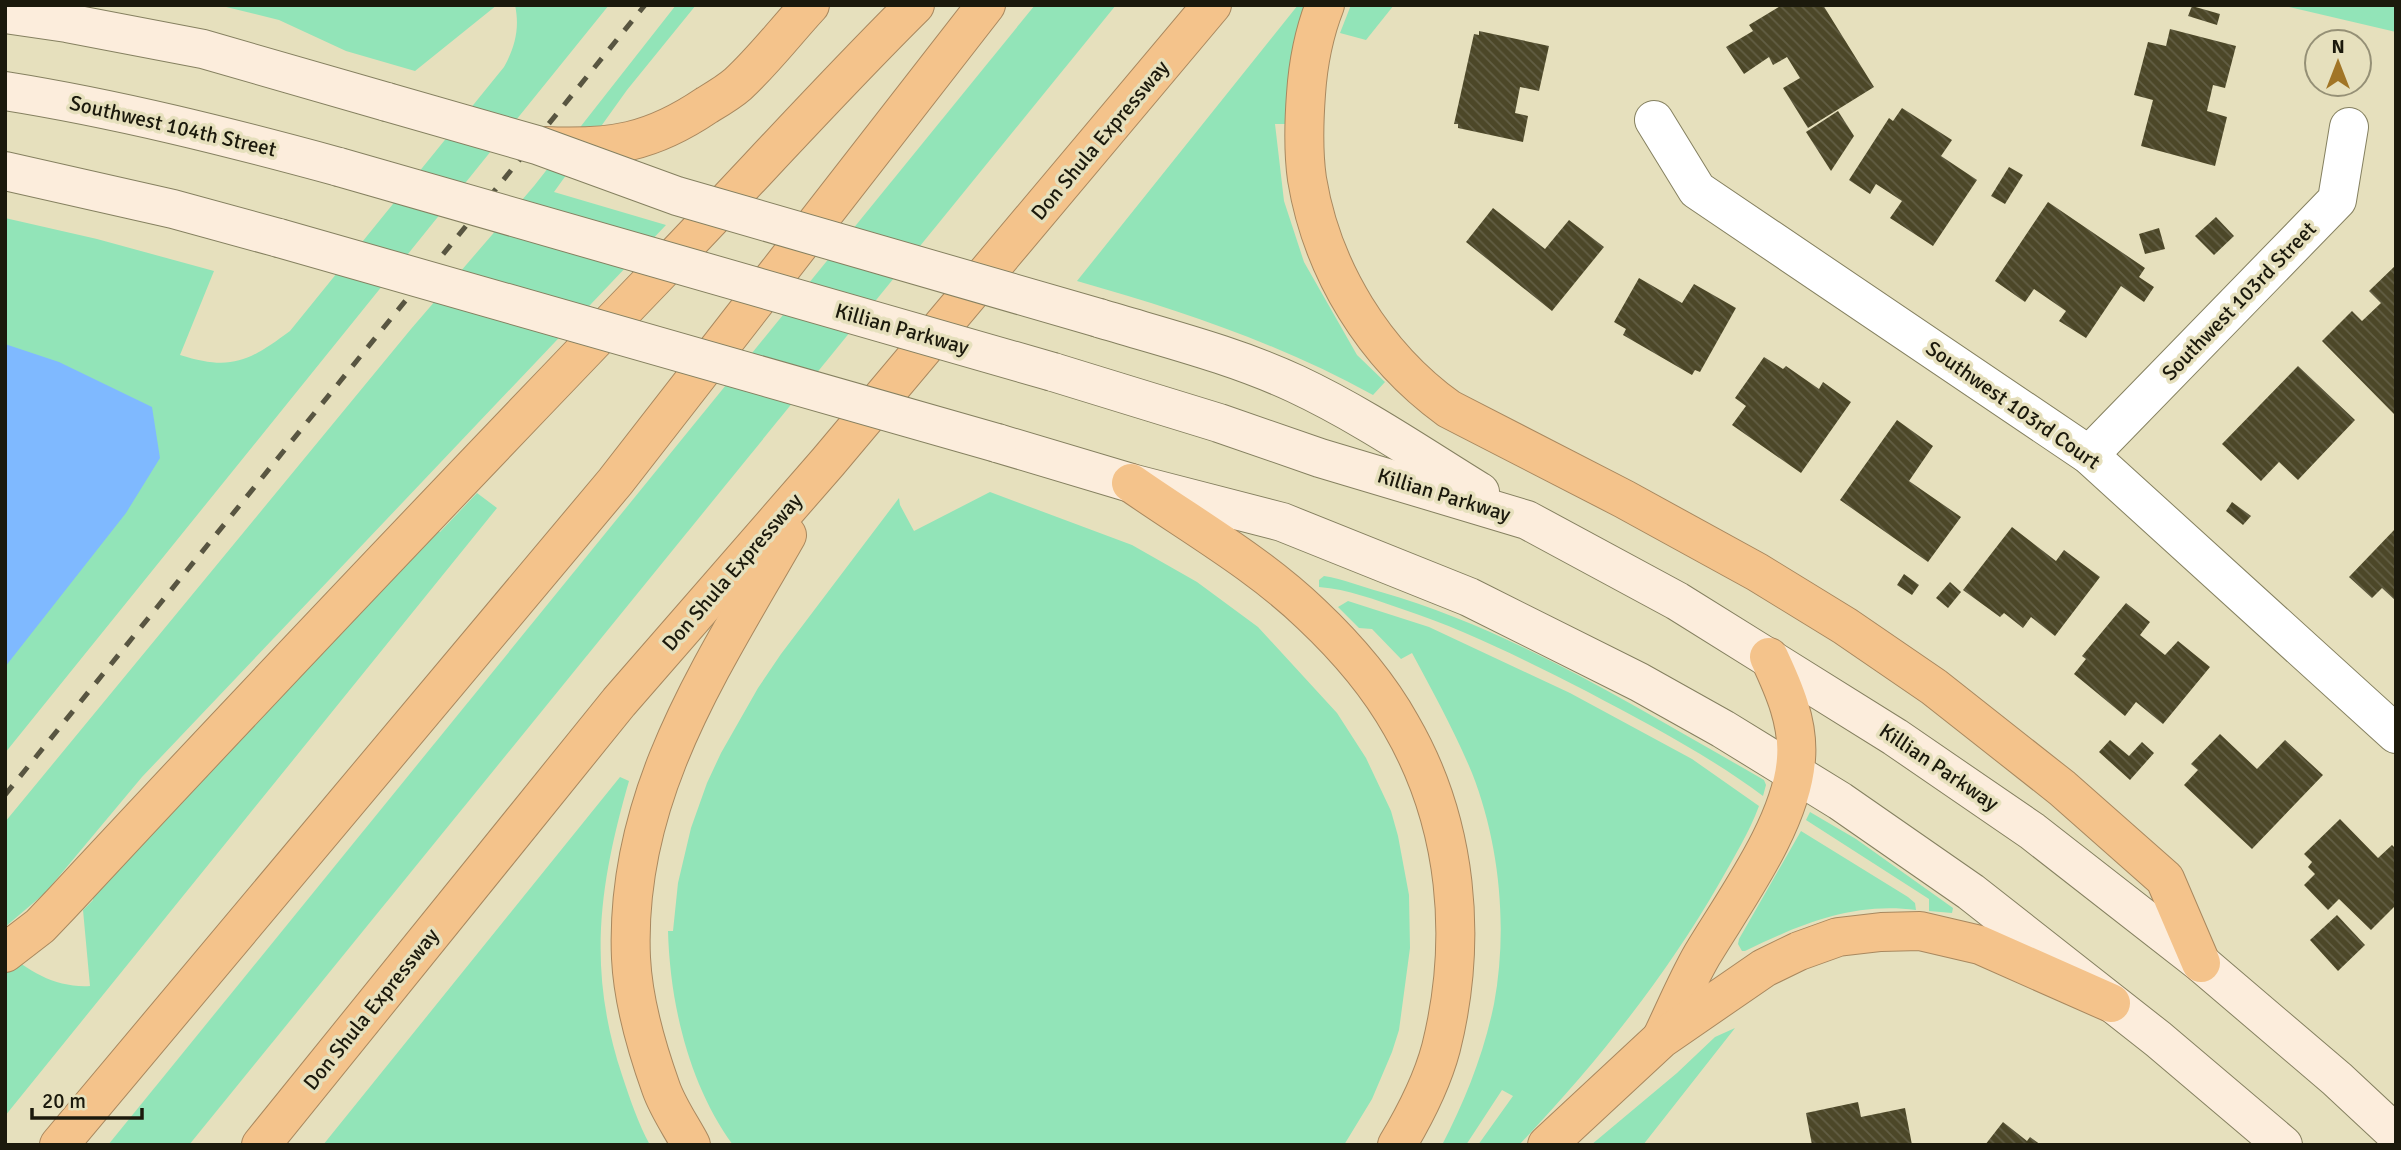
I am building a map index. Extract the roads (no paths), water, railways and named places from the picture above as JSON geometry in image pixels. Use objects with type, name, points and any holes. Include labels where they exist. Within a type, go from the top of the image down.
[{"type":"highway","points":[[537,145],[587,148],[619,145],[652,135],[681,122],[736,86],[810,5]]},
{"type":"highway","points":[[5,953],[40,926],[381,561],[915,5]]},
{"type":"highway","points":[[59,1145],[615,482],[986,5]]},
{"type":"highway","name":"Don Shula Expressway","points":[[261,1145],[619,702],[828,462],[1212,5]]},
{"type":"highway","points":[[1325,5],[1312,48],[1307,83],[1307,177],[1324,241],[1334,265],[1362,319],[1380,343],[1426,393],[1449,409],[1624,499],[1756,572],[1845,626],[1934,687],[2062,788],[2165,880],[2200,962]]},
{"type":"highway","points":[[691,1145],[662,1091],[642,1025],[631,960],[633,889],[645,825],[666,761],[694,699],[828,462]]},
{"type":"highway","points":[[1131,483],[1258,571],[1310,614],[1362,669],[1394,714],[1430,786],[1449,850],[1457,918],[1454,979],[1440,1051],[1415,1115],[1397,1145]]},
{"type":"highway","points":[[1661,1039],[1700,959],[1776,827],[1790,792],[1797,757],[1796,732],[1783,686],[1769,657]]},
{"type":"highway","points":[[1547,1145],[1661,1039],[1764,968],[1838,937],[1920,931],[1980,945],[2111,1003]]},
{"type":"main road","points":[[5,14],[203,49],[537,145],[677,196],[1226,357],[1293,382],[1330,400],[1527,520]]},
{"type":"main road","name":"Southwest 104th Street","points":[[5,91],[173,124],[339,167]]},
{"type":"main road","name":"Killian Parkway","points":[[339,167],[1053,372],[1219,423],[1320,458],[1527,520],[1677,601],[1769,657],[1895,737],[2032,831],[2200,962],[2337,1079],[2396,1134]]},
{"type":"main road","points":[[5,171],[173,209],[279,238],[1131,483],[1282,522],[1469,597],[1639,682],[1723,729],[1840,801],[1971,892],[2158,1040],[2283,1145]]},
{"type":"street","name":"Southwest 103rd Court","points":[[1654,120],[1698,190],[2089,455],[2396,734]]},
{"type":"street","name":"Southwest 103rd Street","points":[[2089,455],[2337,200],[2349,127]]},
{"type":"water","points":[[5,344],[59,362],[152,407],[160,458],[126,513],[5,667]]},
{"type":"railway","points":[[5,795],[645,5]]}]
